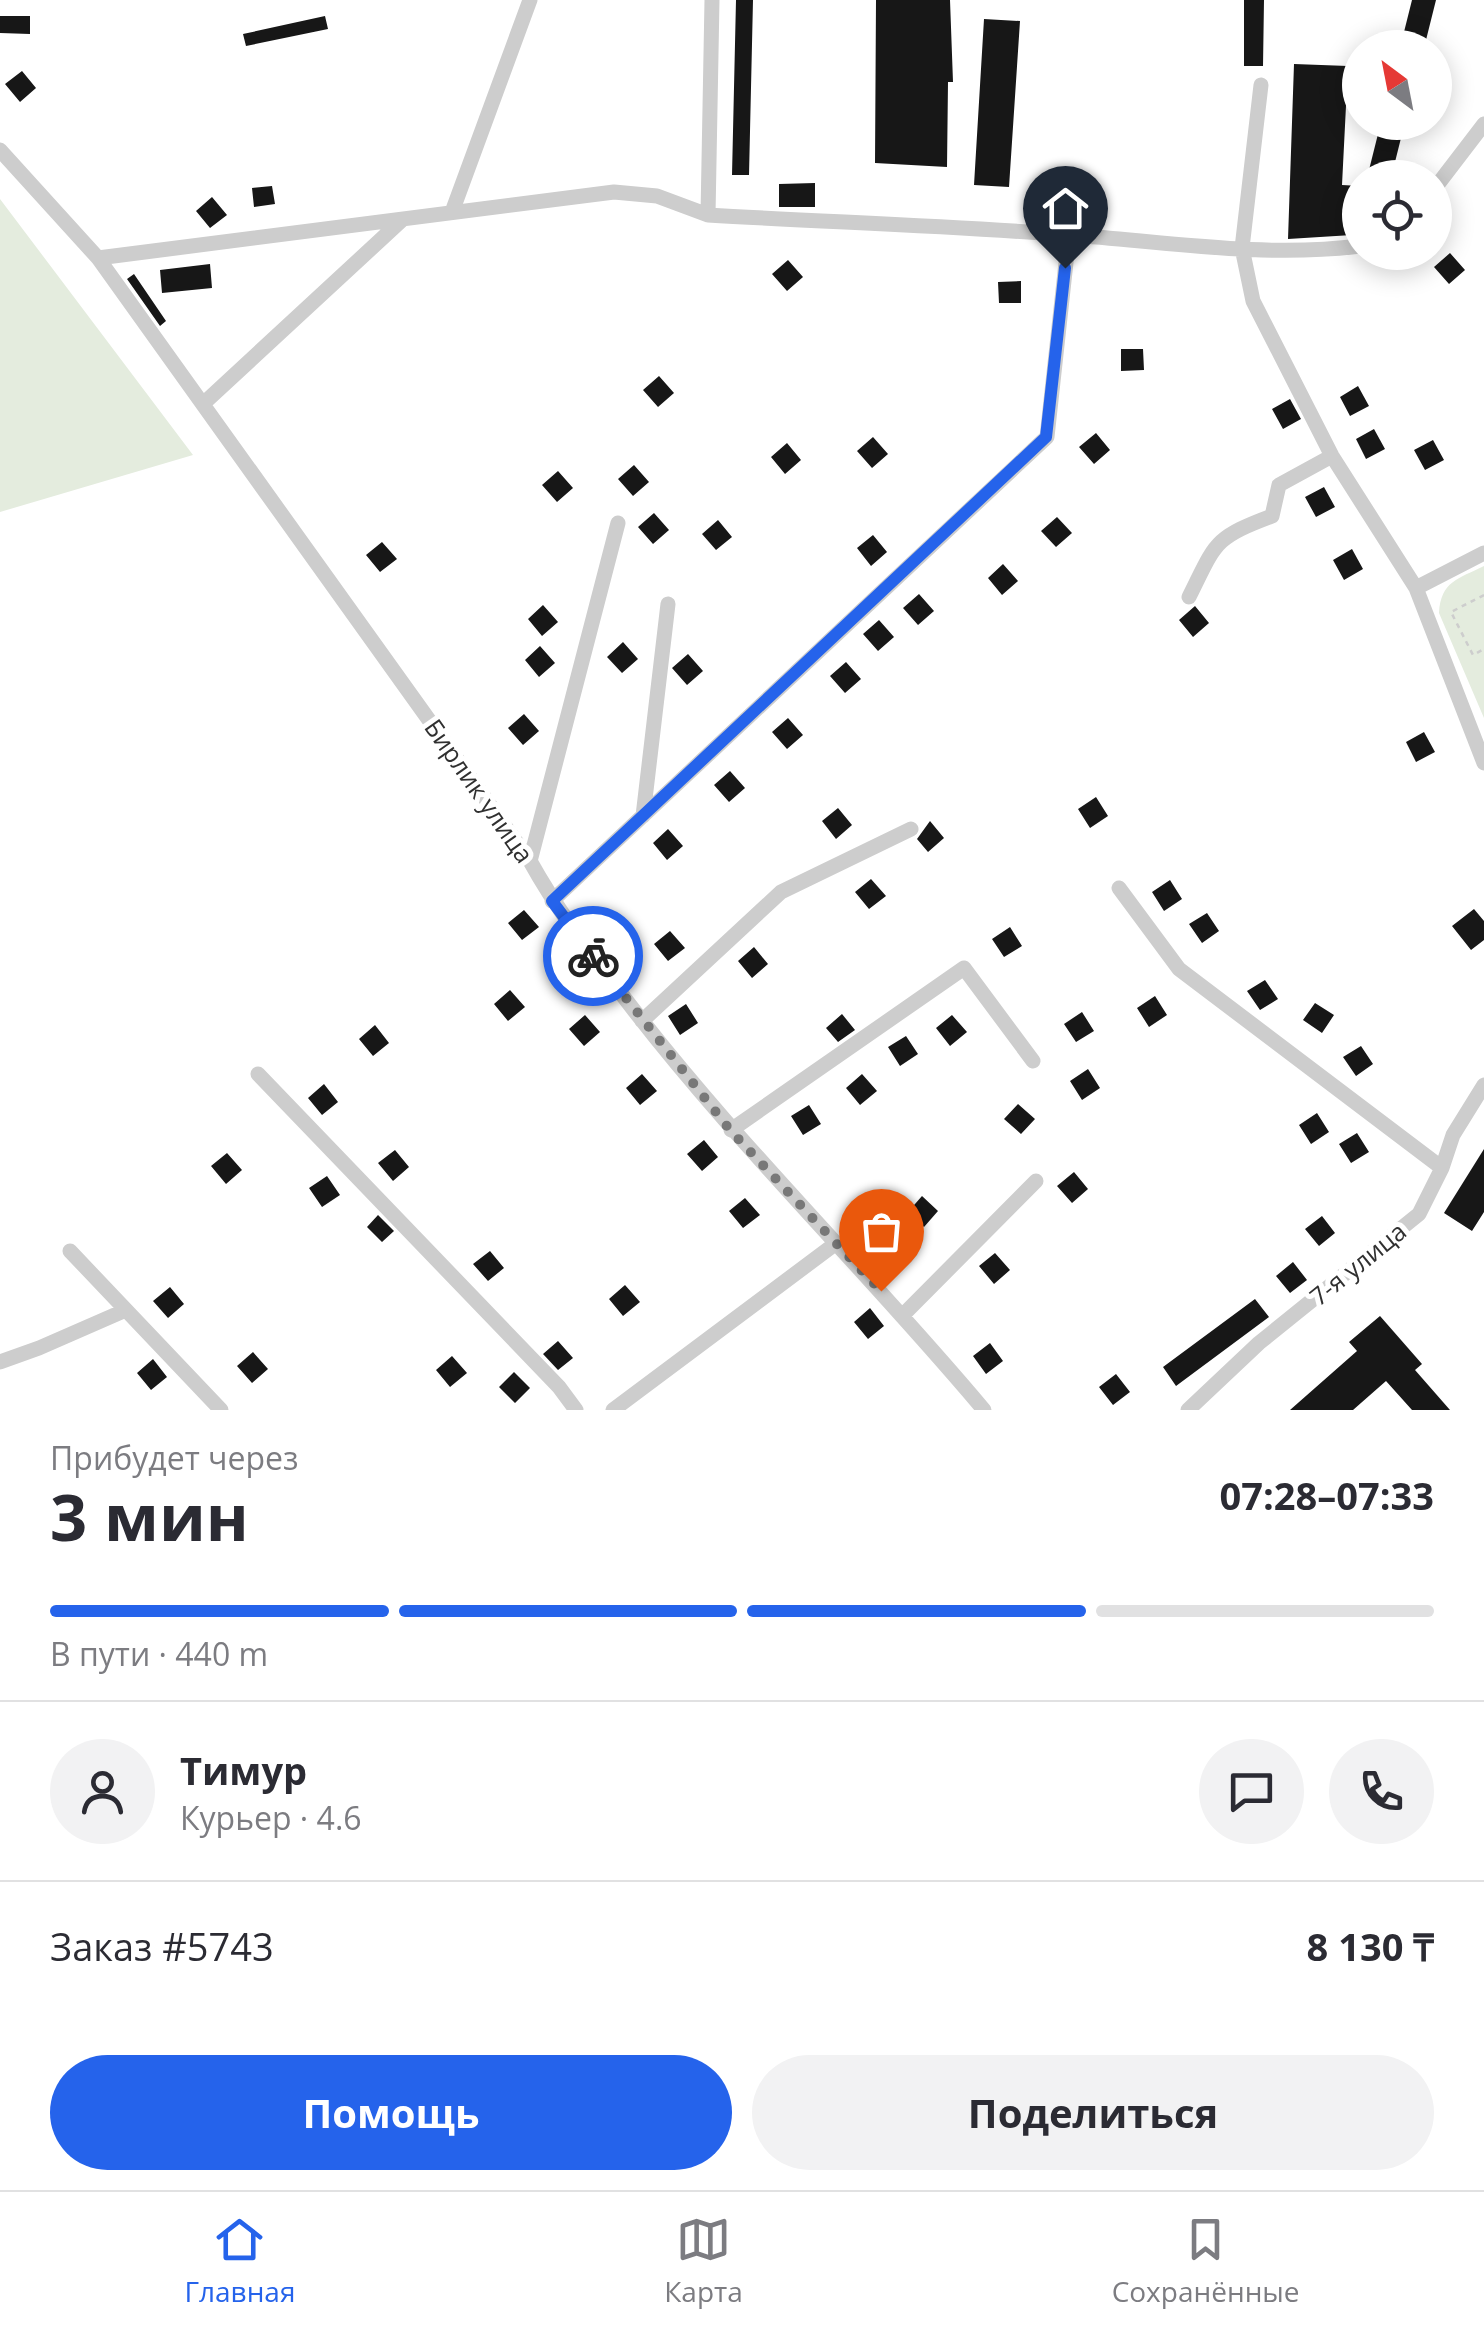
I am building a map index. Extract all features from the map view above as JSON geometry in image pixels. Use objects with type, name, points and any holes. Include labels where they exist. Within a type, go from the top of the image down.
[{"type":"street","points":[[452,212],[530,0]]},
{"type":"street","points":[[708,215],[712,0]]},
{"type":"street","points":[[1261,85],[1242,248],[1253,300],[1332,456],[1416,588],[1484,763]]},
{"type":"street","points":[[1452,166],[1484,124]]},
{"type":"street","name":"Бирлик улица","points":[[0,150],[98,258],[530,862],[552,901],[642,1021],[730,1130],[904,1314],[984,1410]]},
{"type":"street","points":[[98,258],[614,192],[657,196],[708,215],[1242,248],[1342,248]]},
{"type":"street","points":[[203,404],[403,219]]},
{"type":"street","points":[[552,901],[1046,437],[1069,235]]},
{"type":"street","points":[[1188,597],[1215,544],[1238,529],[1272,516],[1279,485],[1332,456]]},
{"type":"street","points":[[530,862],[618,523]]},
{"type":"street","points":[[1416,588],[1484,553]]},
{"type":"street","points":[[643,816],[668,604]]},
{"type":"street","points":[[642,1021],[781,892],[911,829]]},
{"type":"street","points":[[1119,888],[1179,969],[1442,1168]]},
{"type":"street","points":[[730,1130],[964,968],[1033,1061]]},
{"type":"street","points":[[258,1074],[560,1387],[576,1410]]},
{"type":"street","name":"7-я улица","points":[[1191,1409],[1259,1343],[1419,1214],[1442,1168],[1452,1134],[1484,1085]]},
{"type":"street","points":[[904,1314],[1036,1182]]},
{"type":"street","points":[[619,1408],[836,1244]]},
{"type":"street","points":[[70,1251],[221,1410]]},
{"type":"street","points":[[0,1362],[126,1310]]},
{"type":"path","points":[[1484,595],[1451,612],[1473,655],[1484,651]]},
{"type":"shaded area","points":[[0,199],[193,455],[0,512]]},
{"type":"shaded area","points":[[1484,566],[1484,718],[1439,613],[1447,587]]},
{"type":"building","points":[[736,0],[753,0],[749,175],[732,175]]},
{"type":"building","points":[[876,0],[950,0],[953,82],[948,82],[947,167],[875,163]]},
{"type":"building","points":[[1244,0],[1264,0],[1263,66],[1244,66]]},
{"type":"building","points":[[1412,0],[1436,0],[1428,30],[1404,30]]},
{"type":"building","points":[[0,16],[30,16],[30,34],[0,33]]},
{"type":"building","points":[[325,16],[328,29],[246,46],[243,34]]},
{"type":"building","points":[[984,19],[1020,21],[1009,187],[974,185]]},
{"type":"building","points":[[1294,64],[1342,66],[1342,236],[1288,239]]},
{"type":"building","points":[[22,71],[36,88],[20,102],[5,84]]},
{"type":"building","points":[[1376,140],[1400,140],[1396,160],[1372,160]]},
{"type":"building","points":[[815,183],[815,207],[779,207],[779,184]]},
{"type":"building","points":[[272,186],[275,204],[254,207],[252,188]]},
{"type":"building","points":[[212,197],[227,215],[210,228],[196,211]]},
{"type":"building","points":[[1452,255],[1465,270],[1449,284],[1437,270],[1452,270]]},
{"type":"building","points":[[788,260],[803,277],[787,291],[772,274]]},
{"type":"building","points":[[210,264],[212,288],[162,293],[160,270]]},
{"type":"building","points":[[134,274],[166,321],[160,326],[127,279]]},
{"type":"building","points":[[1021,281],[1021,303],[999,303],[998,282]]},
{"type":"building","points":[[1121,349],[1143,349],[1144,370],[1121,371]]},
{"type":"building","points":[[659,376],[674,393],[658,407],[643,390]]},
{"type":"building","points":[[1358,386],[1369,406],[1350,416],[1340,397]]},
{"type":"building","points":[[1290,399],[1301,419],[1283,429],[1272,409]]},
{"type":"building","points":[[1374,429],[1385,449],[1366,459],[1356,439]]},
{"type":"building","points":[[1096,433],[1110,450],[1094,464],[1079,447]]},
{"type":"building","points":[[873,437],[888,454],[872,468],[857,451]]},
{"type":"building","points":[[1433,440],[1444,460],[1425,470],[1414,450]]},
{"type":"building","points":[[787,443],[801,460],[785,474],[771,457]]},
{"type":"building","points":[[634,465],[649,482],[633,496],[618,479]]},
{"type":"building","points":[[558,471],[573,488],[557,502],[542,485]]},
{"type":"building","points":[[1324,487],[1335,507],[1316,517],[1305,497]]},
{"type":"building","points":[[654,513],[669,530],[653,544],[638,527]]},
{"type":"building","points":[[1057,517],[1072,533],[1056,547],[1041,531]]},
{"type":"building","points":[[718,520],[732,537],[716,550],[702,534]]},
{"type":"building","points":[[873,535],[887,552],[871,566],[857,548]]},
{"type":"building","points":[[382,542],[397,559],[380,572],[366,555]]},
{"type":"building","points":[[1352,549],[1363,569],[1344,580],[1333,560]]},
{"type":"building","points":[[1003,564],[1018,581],[1002,595],[988,578]]},
{"type":"building","points":[[919,594],[934,611],[918,625],[903,608]]},
{"type":"building","points":[[543,605],[558,622],[542,636],[528,619]]},
{"type":"building","points":[[1195,606],[1209,623],[1193,637],[1179,620]]},
{"type":"building","points":[[879,620],[894,637],[878,651],[863,634]]},
{"type":"building","points":[[623,642],[638,659],[622,673],[607,657]]},
{"type":"building","points":[[540,646],[555,663],[539,677],[525,660]]},
{"type":"building","points":[[688,654],[703,671],[687,685],[672,668]]},
{"type":"building","points":[[846,662],[861,679],[845,693],[830,676]]},
{"type":"building","points":[[524,714],[539,731],[523,745],[508,728]]},
{"type":"building","points":[[788,718],[803,735],[787,749],[772,732]]},
{"type":"building","points":[[1424,732],[1435,752],[1416,762],[1406,742]]},
{"type":"building","points":[[730,771],[745,788],[729,802],[714,785]]},
{"type":"building","points":[[1096,797],[1108,816],[1090,828],[1078,809]]},
{"type":"building","points":[[838,808],[852,825],[836,839],[822,821]]},
{"type":"building","points":[[930,821],[944,838],[928,852],[917,839]]},
{"type":"building","points":[[668,829],[683,846],[667,860],[653,843]]},
{"type":"building","points":[[871,879],[886,896],[869,909],[855,892]]},
{"type":"building","points":[[1170,880],[1182,899],[1164,911],[1152,892]]},
{"type":"building","points":[[1474,909],[1484,921],[1484,940],[1471,950],[1452,926]]},
{"type":"building","points":[[524,910],[539,927],[522,940],[508,923]]},
{"type":"building","points":[[1207,913],[1219,931],[1202,943],[1189,924]]},
{"type":"building","points":[[1010,927],[1022,946],[1004,957],[992,939]]},
{"type":"building","points":[[670,931],[685,948],[668,961],[654,944]]},
{"type":"building","points":[[754,947],[768,964],[752,978],[738,961]]},
{"type":"building","points":[[1265,980],[1278,999],[1260,1010],[1247,991]]},
{"type":"building","points":[[510,990],[525,1007],[508,1021],[494,1004]]},
{"type":"building","points":[[1155,996],[1167,1015],[1149,1027],[1137,1008]]},
{"type":"building","points":[[1315,1003],[1334,1015],[1322,1033],[1303,1020]]},
{"type":"building","points":[[686,1004],[698,1023],[680,1035],[668,1016]]},
{"type":"building","points":[[1082,1012],[1094,1031],[1076,1042],[1064,1024]]},
{"type":"building","points":[[842,1014],[855,1030],[838,1042],[826,1028]]},
{"type":"building","points":[[585,1015],[600,1032],[584,1046],[569,1029]]},
{"type":"building","points":[[952,1015],[967,1032],[950,1046],[936,1028]]},
{"type":"building","points":[[375,1025],[389,1043],[373,1056],[359,1039]]},
{"type":"building","points":[[906,1036],[918,1054],[900,1066],[888,1047]]},
{"type":"building","points":[[1361,1046],[1373,1064],[1356,1076],[1343,1057]]},
{"type":"building","points":[[1088,1069],[1100,1088],[1082,1100],[1070,1081]]},
{"type":"building","points":[[642,1074],[657,1091],[640,1105],[626,1088]]},
{"type":"building","points":[[862,1074],[877,1091],[860,1105],[846,1088]]},
{"type":"building","points":[[324,1084],[338,1102],[322,1115],[308,1098]]},
{"type":"building","points":[[1018,1104],[1035,1119],[1021,1134],[1004,1119]]},
{"type":"building","points":[[809,1105],[821,1124],[803,1135],[791,1116]]},
{"type":"building","points":[[1317,1113],[1329,1132],[1311,1144],[1299,1125]]},
{"type":"building","points":[[1357,1133],[1369,1152],[1351,1163],[1339,1144]]},
{"type":"building","points":[[704,1140],[718,1157],[702,1171],[687,1154]]},
{"type":"building","points":[[1484,1149],[1484,1212],[1472,1231],[1444,1213]]},
{"type":"building","points":[[395,1150],[409,1167],[393,1181],[378,1163]]},
{"type":"building","points":[[227,1153],[242,1170],[226,1184],[211,1166]]},
{"type":"building","points":[[1074,1172],[1088,1189],[1072,1203],[1057,1186]]},
{"type":"building","points":[[327,1176],[340,1195],[322,1207],[309,1188]]},
{"type":"building","points":[[922,1196],[938,1211],[924,1227],[908,1212]]},
{"type":"building","points":[[745,1198],[760,1215],[743,1228],[729,1211]]},
{"type":"building","points":[[378,1215],[394,1231],[382,1242],[367,1227]]},
{"type":"building","points":[[1322,1216],[1335,1233],[1319,1246],[1305,1229]]},
{"type":"building","points":[[490,1251],[504,1268],[488,1281],[473,1264]]},
{"type":"building","points":[[995,1253],[1010,1270],[994,1284],[979,1266]]},
{"type":"building","points":[[1293,1262],[1307,1280],[1290,1293],[1276,1276]]},
{"type":"building","points":[[625,1285],[640,1302],[623,1316],[609,1299]]},
{"type":"building","points":[[170,1287],[184,1304],[168,1318],[153,1301]]},
{"type":"building","points":[[1255,1299],[1269,1317],[1176,1386],[1163,1367]]},
{"type":"building","points":[[870,1308],[884,1326],[868,1339],[854,1322]]},
{"type":"building","points":[[1380,1316],[1422,1364],[1415,1370],[1450,1410],[1412,1410],[1386,1381],[1353,1410],[1290,1410],[1357,1351],[1349,1342]]},
{"type":"building","points":[[558,1341],[573,1358],[558,1370],[543,1354]]},
{"type":"building","points":[[990,1343],[1003,1361],[986,1374],[973,1356]]},
{"type":"building","points":[[253,1352],[268,1369],[252,1383],[237,1366]]},
{"type":"building","points":[[452,1356],[467,1373],[450,1387],[436,1370]]},
{"type":"building","points":[[153,1359],[167,1377],[151,1390],[137,1373]]},
{"type":"building","points":[[514,1372],[530,1388],[515,1403],[499,1387]]},
{"type":"building","points":[[1116,1374],[1130,1392],[1113,1405],[1099,1387]]},
{"type":"way so far","points":[[593,956],[730,1130],[881,1291]]},
{"type":"route","points":[[593,956],[552,901],[1046,437],[1065,268]]}]
